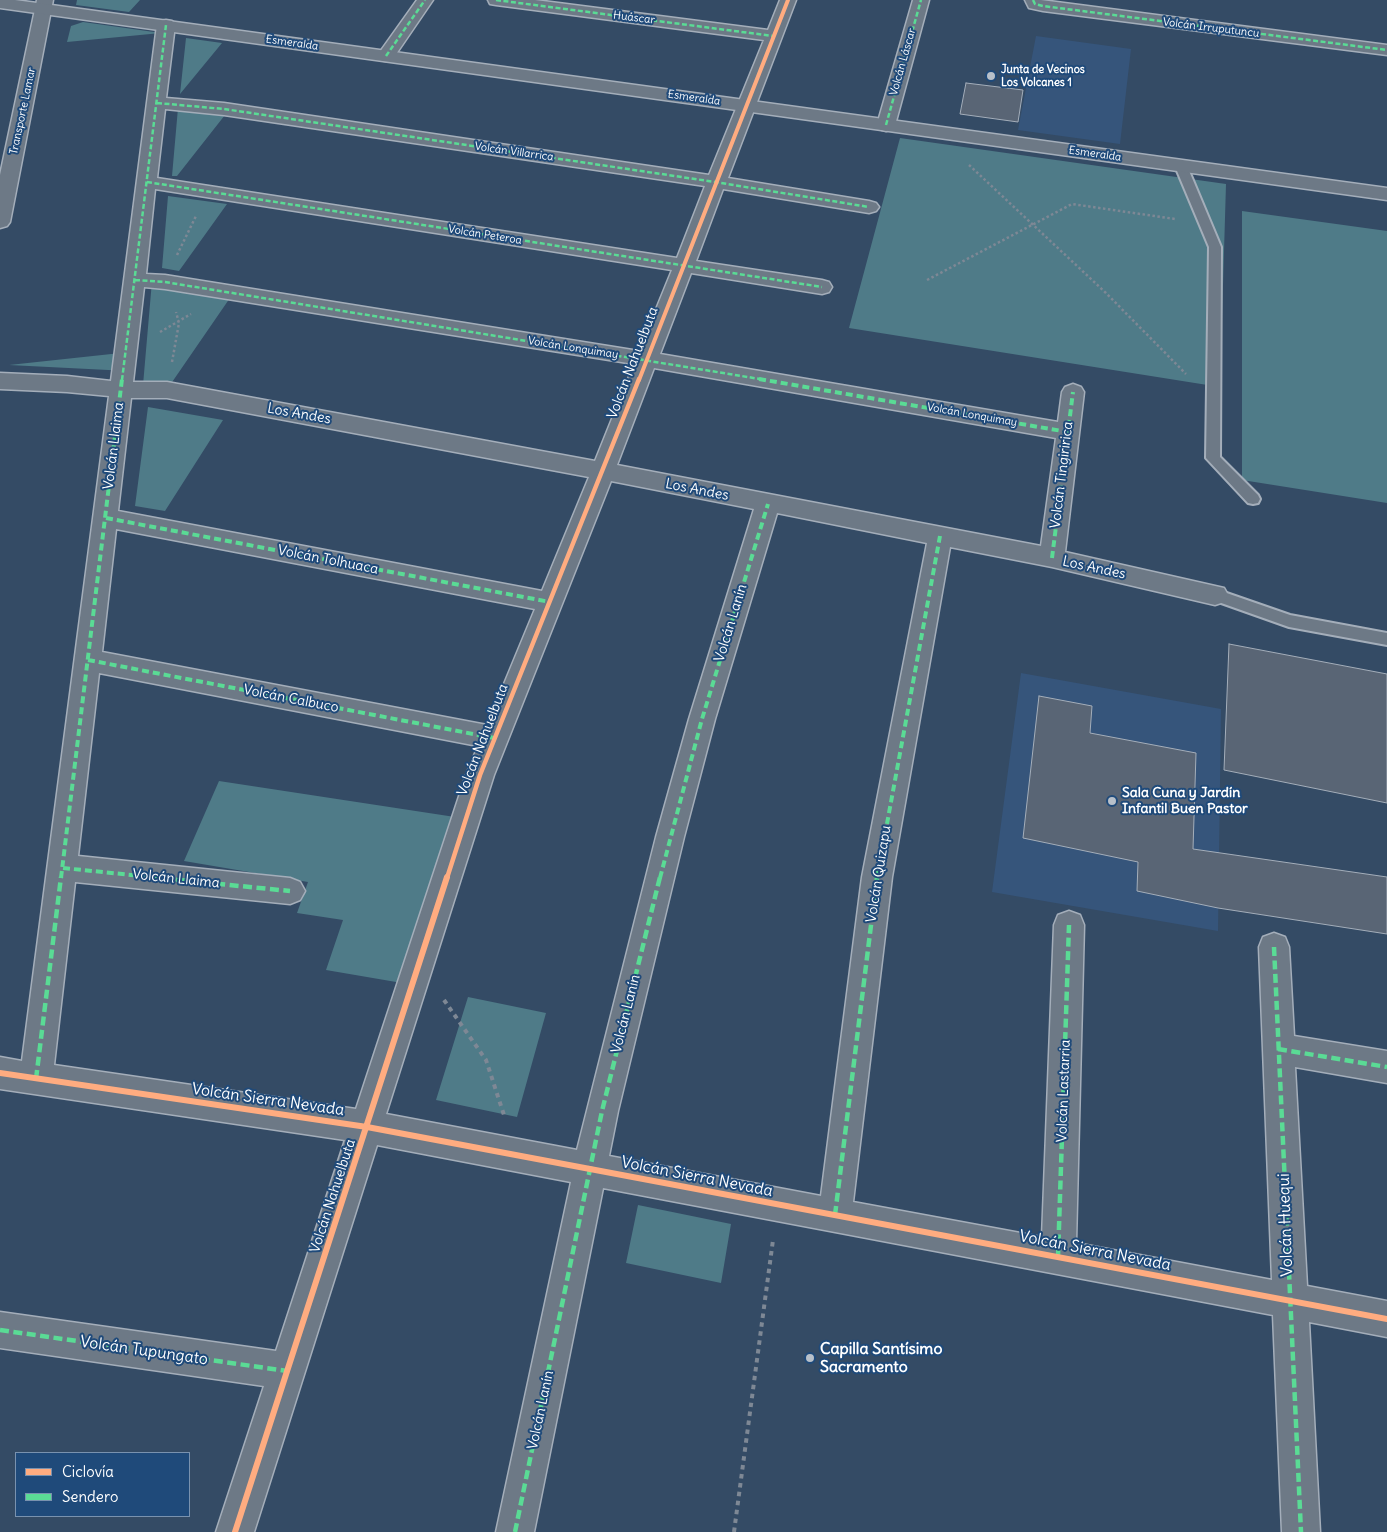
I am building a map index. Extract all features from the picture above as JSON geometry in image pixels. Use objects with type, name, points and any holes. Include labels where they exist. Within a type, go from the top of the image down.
[{"type":"street","points":[[386,56],[425,0]]},
{"type":"street","name":"Huáscar","points":[[496,0],[773,36]]},
{"type":"street","name":"Volcán Nahuelbuta","points":[[235,1532],[367,1127],[418,961],[494,738],[603,471],[745,105],[788,0]]},
{"type":"street","name":"Volcán Láscar","points":[[886,124],[921,0]]},
{"type":"street","name":"Volcán Irruputuncu","points":[[1034,2],[1387,50]]},
{"type":"street","name":"Esmeralda","points":[[0,3],[44,4],[166,25],[1387,194]]},
{"type":"street","name":"Transporte Lamar","points":[[0,222],[44,4]]},
{"type":"street","name":"Volcán Llaima","points":[[36,1079],[166,25]]},
{"type":"street","name":"Volcán Villarrica","points":[[157,103],[224,109],[870,207]]},
{"type":"street","name":"Volcán Peteroa","points":[[147,182],[822,287]]},
{"type":"street","name":"Volcán Lonquimay","points":[[135,280],[165,282],[646,360],[1068,432]]},
{"type":"street","name":"Los Andes","points":[[0,381],[67,384],[121,390],[167,390],[940,536],[1052,558],[1215,595]]},
{"type":"street","name":"Volcán Tingiririca","points":[[1052,558],[1073,392]]},
{"type":"street","name":"Volcán Lanín","points":[[515,1532],[604,1102],[670,837],[702,719],[768,504]]},
{"type":"street","name":"Volcán Tolhuaca","points":[[106,518],[550,602]]},
{"type":"street","name":"Volcán Quizapu","points":[[835,1215],[877,877],[940,536]]},
{"type":"street","name":"Volcán Calbuco","points":[[88,660],[494,738]]},
{"type":"street","name":"Volcán Llaima","points":[[63,868],[290,891]]},
{"type":"street","name":"Volcán Lastarria","points":[[1058,1257],[1069,926]]},
{"type":"street","name":"Volcán Huequi","points":[[1274,947],[1301,1532]]},
{"type":"street","points":[[1278,1049],[1387,1066]]},
{"type":"street","name":"Volcán Sierra Nevada","points":[[0,1074],[367,1127],[1387,1319]]},
{"type":"street","name":"Volcán Tupungato","points":[[0,1330],[287,1372]]},
{"type":"lane","points":[[1181,166],[1215,247],[1213,458],[1253,499]]},
{"type":"lane","name":"Los Andes","points":[[1215,595],[1289,622],[1387,639]]},
{"type":"path","points":[[964,135],[964,161],[1106,293],[1214,403]]},
{"type":"path","points":[[927,280],[1072,204],[1205,224]]},
{"type":"path","points":[[418,961],[486,1060],[518,1156]]},
{"type":"path","points":[[734,1532],[777,1204]]},
{"type":"shaded area","points":[[77,0],[140,0],[129,12],[76,5]]},
{"type":"shaded area","points":[[83,22],[161,33],[67,42],[71,26]]},
{"type":"shaded area","points":[[1036,36],[1131,49],[1120,144],[1018,130]]},
{"type":"shaded area","points":[[186,38],[222,43],[180,94]]},
{"type":"shaded area","points":[[178,108],[225,115],[177,176],[172,176]]},
{"type":"shaded area","points":[[900,138],[1226,184],[1220,387],[849,328]]},
{"type":"shaded area","points":[[168,196],[227,204],[179,271],[162,268]]},
{"type":"shaded area","points":[[1242,211],[1387,231],[1387,503],[1242,480]]},
{"type":"shaded area","points":[[152,281],[232,295],[168,388],[143,385]]},
{"type":"shaded area","points":[[130,352],[128,371],[9,365]]},
{"type":"shaded area","points":[[148,407],[223,420],[165,511],[135,506]]},
{"type":"shaded area","name":"Sala Cuna y Jardín Infantil Buen Pastor","points":[[1021,673],[1221,709],[1218,931],[992,892]]},
{"type":"shaded area","points":[[219,781],[455,817],[402,983],[326,970],[343,920],[297,913],[308,882],[184,861]]},
{"type":"shaded area","points":[[468,997],[546,1013],[517,1117],[436,1100]]},
{"type":"shaded area","points":[[638,1205],[731,1224],[721,1283],[626,1263]]},
{"type":"building","points":[[966,83],[1023,90],[1018,122],[960,114]]},
{"type":"building","points":[[1229,644],[1387,674],[1387,803],[1224,770]]},
{"type":"building","points":[[1039,696],[1092,706],[1090,733],[1196,753],[1193,849],[1387,877],[1387,934],[1218,908],[1137,891],[1138,862],[1023,838]]},
{"type":"marked path","points":[[386,56],[425,0]]},
{"type":"marked path","points":[[496,0],[773,36]]},
{"type":"marked path","points":[[886,125],[921,0]]},
{"type":"marked path","points":[[1033,0],[1035,4],[1043,6],[1387,50]]},
{"type":"marked path","points":[[36,1079],[166,25]]},
{"type":"marked path","points":[[157,103],[224,109],[715,182],[869,207]]},
{"type":"marked path","points":[[147,182],[822,287]]},
{"type":"marked path","points":[[135,280],[165,282],[646,359],[1068,432]]},
{"type":"marked path","points":[[1052,558],[1073,392]]},
{"type":"marked path","points":[[515,1532],[602,1111],[670,837],[702,719],[768,504]]},
{"type":"marked path","points":[[106,518],[550,602]]},
{"type":"marked path","points":[[835,1215],[877,877],[940,536]]},
{"type":"marked path","points":[[88,660],[494,738]]},
{"type":"marked path","points":[[63,868],[290,891]]},
{"type":"marked path","points":[[1058,1257],[1069,925]]},
{"type":"marked path","points":[[1274,947],[1301,1532]]},
{"type":"marked path","points":[[1278,1049],[1387,1067]]},
{"type":"marked path","points":[[0,1330],[287,1371]]},
{"type":"cycle path","points":[[235,1532],[480,775],[603,471],[788,0]]},
{"type":"cycle path","points":[[0,1073],[367,1127],[1387,1319]]},
{"type":"place","name":"Junta de Vecinos Los Volcanes 1","points":[[991,76]]},
{"type":"place","name":"Sala Cuna y Jardín Infantil Buen Pastor","points":[[1112,801]]},
{"type":"place","name":"Capilla Santísimo Sacramento","points":[[810,1358]]}]
